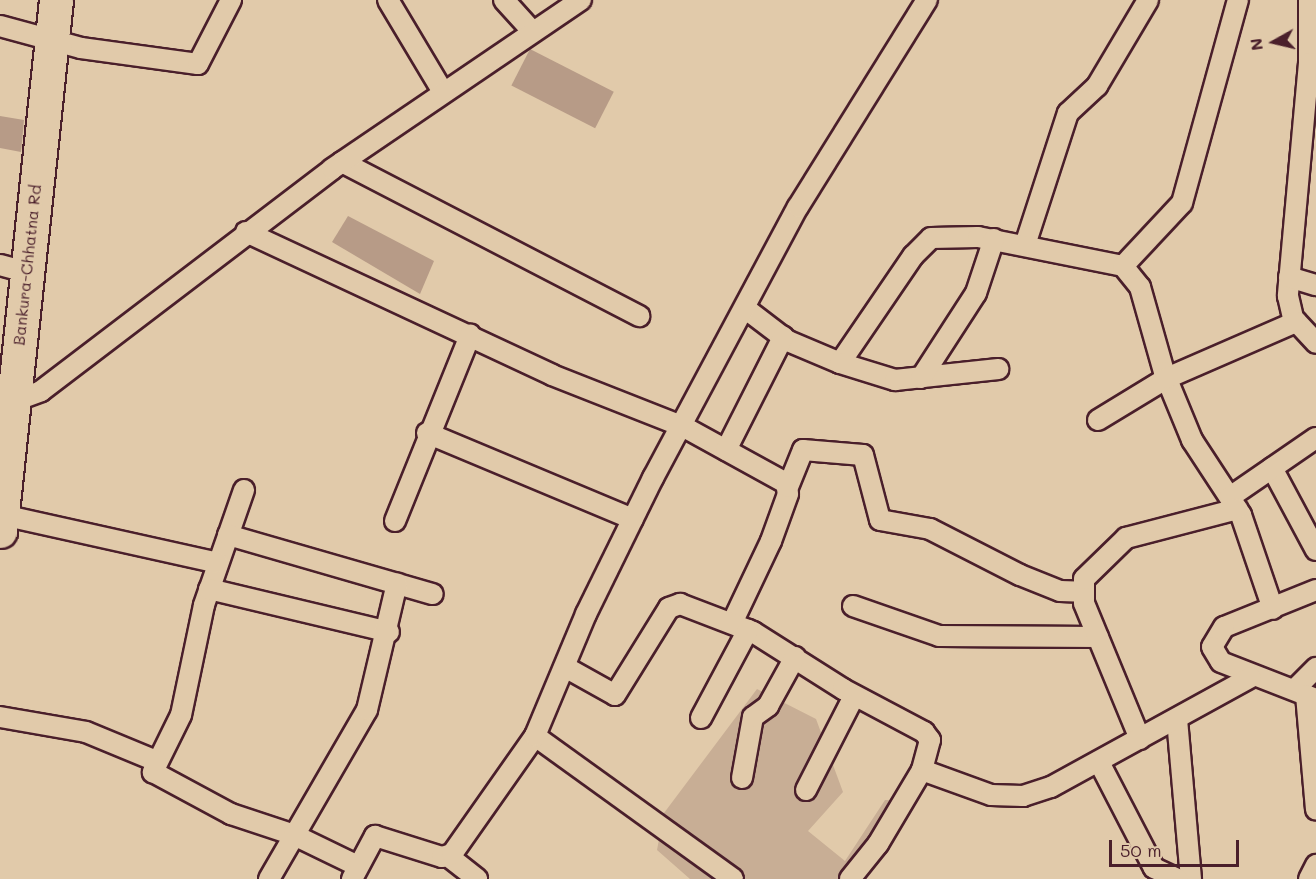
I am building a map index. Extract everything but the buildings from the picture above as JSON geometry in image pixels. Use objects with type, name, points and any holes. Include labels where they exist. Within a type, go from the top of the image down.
[{"type":"highway","name":"Bankura-Chhatna Rd","points":[[1,523],[13,268],[56,0]]},
{"type":"street","points":[[0,26],[50,42],[198,64],[231,0]]},
{"type":"street","points":[[388,0],[443,92]]},
{"type":"street","points":[[504,0],[533,32]]},
{"type":"street","points":[[6,404],[41,391],[246,232],[342,162],[580,0]]},
{"type":"street","points":[[448,856],[535,736],[633,519],[840,134],[927,0]]},
{"type":"street","points":[[1025,245],[1068,113],[1097,86],[1148,0]]},
{"type":"street","points":[[1123,266],[1185,196],[1238,0]]},
{"type":"street","points":[[1309,0],[1313,63],[1289,277],[1289,309],[1296,322],[1316,343]]},
{"type":"street","points":[[342,162],[639,316]]},
{"type":"street","points":[[246,232],[598,396],[684,427],[788,487]]},
{"type":"street","points":[[840,363],[923,245],[939,236],[994,239],[1123,266],[1140,287],[1167,378],[1192,440],[1233,503],[1273,609]]},
{"type":"street","points":[[921,378],[976,293],[994,239]]},
{"type":"street","points":[[1289,277],[1316,285]]},
{"type":"street","points":[[746,309],[783,337],[878,378],[921,378],[998,369]]},
{"type":"street","points":[[1098,420],[1167,378],[1296,322]]},
{"type":"street","points":[[394,521],[427,433],[470,335]]},
{"type":"street","points":[[726,450],[783,337]]},
{"type":"street","points":[[427,433],[633,519]]},
{"type":"street","points":[[1140,739],[1098,637],[1083,592],[1089,570],[1126,538],[1233,503],[1272,468],[1316,438]]},
{"type":"street","points":[[701,718],[740,627],[803,450],[863,455],[880,520],[930,530],[1031,580],[1060,591],[1083,592]]},
{"type":"street","points":[[1272,468],[1316,550]]},
{"type":"street","points":[[244,490],[209,589],[181,715],[156,761],[155,774],[231,814],[294,835],[355,873],[370,841],[383,835],[448,856],[477,879]]},
{"type":"street","points":[[1,523],[218,563]]},
{"type":"street","points":[[228,535],[433,594]]},
{"type":"street","points":[[269,879],[367,710],[389,632],[397,583]]},
{"type":"street","points":[[209,589],[389,632]]},
{"type":"street","points":[[1306,694],[1251,677],[1221,662],[1214,639],[1224,627],[1316,590]]},
{"type":"street","points":[[565,667],[613,696],[672,604],[740,627],[795,657],[854,696],[929,735],[922,770],[878,844],[850,879]]},
{"type":"street","points":[[854,606],[939,636],[1098,637]]},
{"type":"street","points":[[742,778],[753,717],[768,706],[795,657]]},
{"type":"street","points":[[1316,668],[1306,694],[1316,810]]},
{"type":"street","points":[[922,770],[1007,797],[1051,787],[1251,677]]},
{"type":"street","points":[[806,790],[854,696]]},
{"type":"street","points":[[0,717],[76,729],[156,761]]},
{"type":"street","points":[[1177,719],[1191,879]]},
{"type":"street","points":[[535,736],[733,879]]},
{"type":"street","points":[[1099,762],[1165,876]]},
{"type":"street","points":[[1309,879],[1316,865]]},
{"type":"shaded area","points":[[757,689],[816,719],[843,792],[808,831],[845,861],[885,800],[904,800],[859,879],[690,879],[657,850],[664,813]]}]
